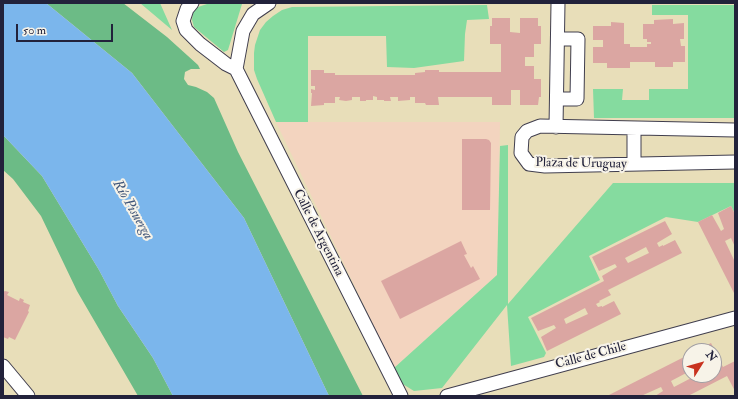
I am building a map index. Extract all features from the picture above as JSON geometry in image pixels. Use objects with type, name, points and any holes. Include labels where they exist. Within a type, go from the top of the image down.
[{"type":"street","points":[[192,3],[186,9],[183,21],[186,30],[200,44],[226,64],[236,69],[243,31],[253,14],[269,3]]},
{"type":"street","points":[[556,127],[558,3]]},
{"type":"street","points":[[556,99],[577,99],[578,39],[558,39]]},
{"type":"street","name":"Calle de Argentina","points":[[236,69],[401,396]]},
{"type":"street","name":"Plaza de Uruguay","points":[[735,130],[540,126],[527,131],[522,137],[521,153],[529,164],[545,166],[735,162]]},
{"type":"street","name":"Plaza de Uruguay","points":[[634,129],[634,164]]},
{"type":"street","name":"Calle de Chile","points":[[447,396],[735,318]]},
{"type":"street","points":[[3,366],[28,396]]},
{"type":"shaded area","points":[[276,122],[500,122],[497,275],[394,368]]},
{"type":"green space","points":[[46,3],[123,3],[167,37],[198,65],[200,69],[191,69],[185,72],[184,79],[188,85],[207,92],[214,98],[238,152],[363,396],[329,396],[244,218],[132,73]]},
{"type":"green space","points":[[140,3],[160,3],[172,30]]},
{"type":"green space","points":[[207,4],[242,4],[228,50],[224,52],[194,27],[192,20],[193,12],[198,7]]},
{"type":"green space","points":[[487,5],[489,19],[467,20],[464,61],[414,68],[387,67],[386,36],[308,36],[308,122],[276,122],[254,70],[255,45],[260,30],[273,16],[282,10],[292,7]]},
{"type":"green space","points":[[652,5],[735,5],[735,118],[594,118],[593,89],[623,89],[622,100],[649,100],[649,89],[688,89],[688,15],[652,15]]},
{"type":"green space","points":[[3,135],[42,176],[99,270],[118,306],[153,358],[173,396],[138,396],[77,291],[41,216],[13,179],[3,170]]},
{"type":"green space","points":[[508,145],[508,304],[613,183],[735,183],[735,214],[731,206],[698,222],[666,217],[589,256],[600,280],[528,317],[546,353],[544,357],[511,366],[507,305],[442,388],[414,391],[401,383],[394,368],[497,275],[500,146]]},
{"type":"water","name":"Río Pisuerga","points":[[3,3],[46,3],[132,73],[244,218],[329,396],[173,396],[153,358],[118,306],[99,270],[42,176],[3,135]]},
{"type":"building","points":[[492,18],[510,18],[510,32],[520,33],[520,18],[538,18],[538,26],[541,26],[541,44],[534,44],[534,57],[525,57],[525,66],[534,66],[534,79],[541,79],[541,97],[539,97],[538,105],[520,105],[520,90],[511,90],[511,105],[492,105],[492,97],[438,97],[439,105],[426,105],[425,103],[415,103],[415,97],[410,97],[410,100],[398,101],[398,97],[390,97],[391,101],[384,101],[377,100],[377,97],[373,96],[373,100],[366,101],[360,101],[360,97],[352,97],[352,100],[346,101],[339,100],[340,97],[335,97],[335,103],[324,103],[324,105],[311,106],[311,89],[315,90],[315,86],[311,86],[311,70],[324,70],[324,73],[335,73],[335,75],[415,75],[415,73],[425,72],[425,70],[439,70],[439,72],[501,72],[501,44],[490,44],[490,26],[492,26]]},
{"type":"building","points":[[673,19],[673,24],[684,23],[684,39],[680,39],[681,46],[685,46],[685,62],[673,62],[673,67],[655,67],[655,62],[630,62],[630,68],[607,68],[607,63],[593,63],[593,47],[603,47],[603,40],[593,40],[593,26],[611,26],[611,22],[624,23],[624,44],[630,44],[630,47],[647,47],[647,44],[651,44],[651,42],[647,42],[647,39],[643,39],[643,24],[654,24],[654,20]]},
{"type":"building","points":[[462,139],[486,139],[491,143],[490,210],[462,210]]},
{"type":"building","points":[[731,206],[735,214],[735,247],[731,238],[725,241],[735,262],[735,295],[698,222],[712,215],[721,231],[724,229],[718,213]]},
{"type":"building","points":[[665,221],[672,234],[657,243],[659,247],[675,240],[682,253],[608,290],[611,295],[596,304],[598,307],[602,307],[614,301],[621,314],[547,351],[541,337],[556,328],[554,325],[538,331],[531,318],[604,281],[602,276],[617,267],[615,264],[599,271],[592,257]],"holes":[[[646,247],[649,253],[628,263],[625,258]],[[585,308],[588,314],[566,324],[564,319]]]},
{"type":"building","points":[[461,241],[467,254],[464,255],[471,268],[473,266],[480,279],[400,319],[381,281]]},
{"type":"building","points":[[3,292],[9,292],[7,295],[19,301],[20,298],[24,300],[23,302],[30,305],[29,312],[15,340],[9,337],[8,339],[3,337]]},
{"type":"building","points":[[682,358],[682,375],[671,381],[674,387],[682,383],[713,383],[688,396],[655,396],[663,391],[661,387],[641,396],[607,396]]},
{"type":"building","points":[[735,361],[735,391],[727,376],[722,379],[722,365],[723,367]]}]
